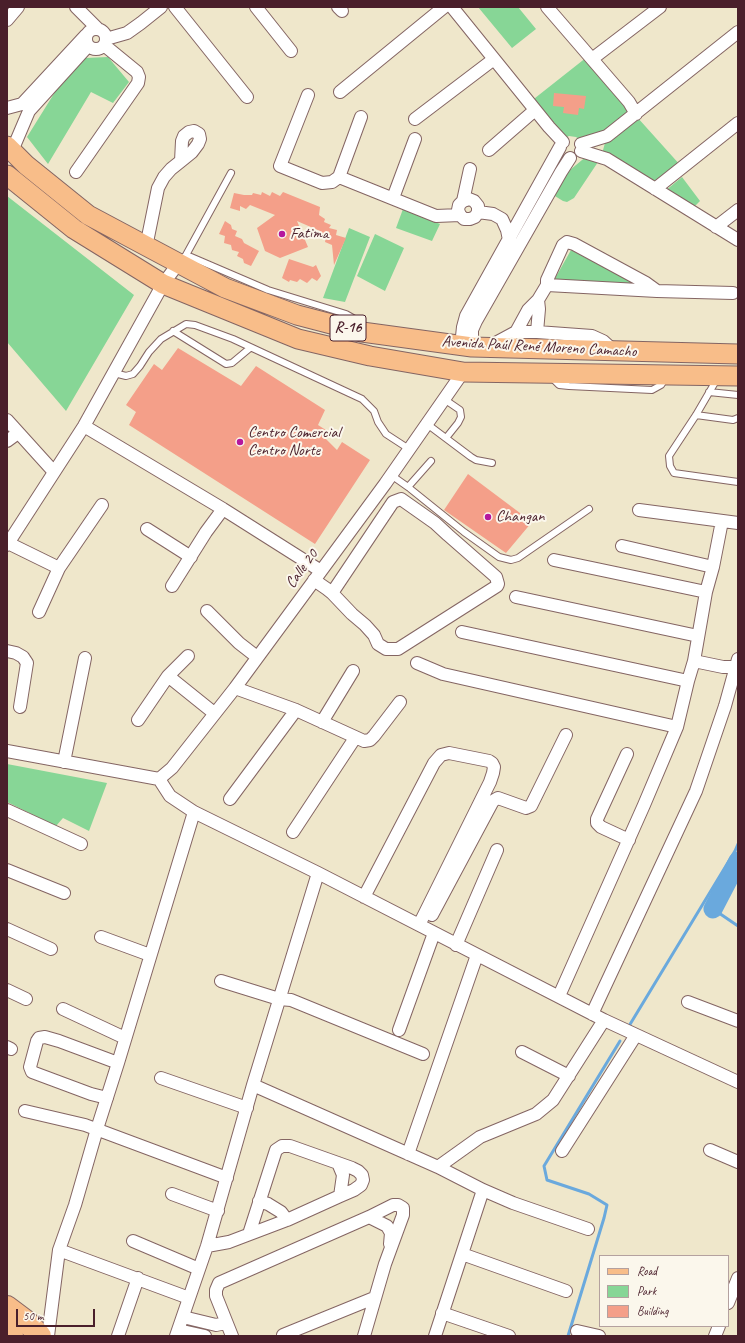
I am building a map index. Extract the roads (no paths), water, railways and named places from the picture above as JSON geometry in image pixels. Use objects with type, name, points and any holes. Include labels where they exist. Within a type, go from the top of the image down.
[{"type":"highway","points":[[7,1307],[27,1322],[40,1336]]},
{"type":"highway","points":[[7,1332],[12,1336]]},
{"type":"main road","name":"Avenida Paúl René Moreno Camacho","points":[[10,149],[26,165],[88,215],[146,246],[182,260],[225,288],[298,315],[362,332],[474,347],[738,354]]},
{"type":"main road","name":"Avenida Paúl René Moreno Camacho","points":[[7,174],[74,229],[163,284],[298,339],[370,356],[463,372],[738,376]]},
{"type":"street","points":[[7,20],[18,7]]},
{"type":"street","points":[[76,7],[137,72],[139,77],[138,83],[76,172]]},
{"type":"street","points":[[87,40],[91,48],[98,49],[103,36],[137,18],[150,7]]},
{"type":"street","points":[[10,149],[29,111],[87,40],[91,30],[103,36],[127,33],[161,7]]},
{"type":"street","points":[[175,7],[246,97]]},
{"type":"street","points":[[256,7],[291,51]]},
{"type":"street","points":[[340,92],[444,7]]},
{"type":"street","points":[[452,7],[562,144],[564,155],[570,158]]},
{"type":"street","points":[[548,7],[629,102],[636,114]]},
{"type":"street","points":[[592,59],[660,7]]},
{"type":"street","points":[[581,147],[607,136],[738,32]]},
{"type":"street","points":[[7,108],[22,104],[87,40]]},
{"type":"street","points":[[414,120],[494,59]]},
{"type":"street","points":[[308,95],[280,166],[322,183],[332,182],[339,177],[361,118]]},
{"type":"street","points":[[489,150],[536,110]]},
{"type":"street","points":[[655,189],[738,123]]},
{"type":"street","points":[[614,351],[604,341],[592,336],[537,332],[516,332],[474,347],[472,330],[476,321],[562,144],[567,138],[575,138],[581,147],[607,159],[738,240]]},
{"type":"street","points":[[393,198],[415,139]]},
{"type":"street","points":[[513,244],[570,158],[579,155],[581,147]]},
{"type":"street","points":[[146,246],[158,188],[167,173],[181,161]]},
{"type":"street","points":[[463,201],[470,169]]},
{"type":"street","points":[[339,177],[436,216],[460,215]]},
{"type":"street","points":[[469,199],[474,201],[478,206],[478,212],[475,217],[470,220],[464,219],[458,210],[459,204],[469,199]]},
{"type":"street","points":[[716,226],[738,210]]},
{"type":"street","points":[[478,212],[493,214],[502,219],[513,244]]},
{"type":"street","points":[[516,332],[528,310],[538,300],[547,285],[547,280],[563,245],[567,242],[574,244],[658,291]]},
{"type":"street","points":[[59,568],[8,544],[84,426],[163,284],[182,260]]},
{"type":"street","points":[[547,285],[658,291],[733,293]]},
{"type":"street","points":[[537,332],[539,309],[538,300]]},
{"type":"street","name":"Calle 20","points":[[159,779],[172,768],[235,688],[391,475],[463,372]]},
{"type":"street","points":[[7,420],[54,472]]},
{"type":"street","points":[[84,426],[223,509],[317,576],[328,589],[352,614],[365,625],[374,636],[378,644],[386,649],[398,649],[498,584],[496,577],[448,534],[402,499],[393,502],[332,593]]},
{"type":"street","points":[[7,441],[18,433]]},
{"type":"street","points":[[39,612],[59,568],[102,505]]},
{"type":"street","points":[[172,586],[206,532],[223,509]]},
{"type":"street","points":[[639,510],[738,523]]},
{"type":"street","points":[[559,996],[677,727],[694,661],[706,592],[713,567],[722,521]]},
{"type":"street","points":[[148,529],[191,557]]},
{"type":"street","points":[[622,546],[713,567]]},
{"type":"street","points":[[554,560],[706,592]]},
{"type":"street","points":[[516,597],[698,636]]},
{"type":"street","points":[[207,611],[239,643],[257,657]]},
{"type":"street","points":[[462,632],[688,681]]},
{"type":"street","points":[[7,651],[16,653],[23,657],[27,663],[20,707]]},
{"type":"street","points":[[138,720],[168,676],[188,656]]},
{"type":"street","points":[[64,762],[85,658]]},
{"type":"street","points":[[694,661],[723,667],[737,663]]},
{"type":"street","points":[[417,663],[443,674],[677,727]]},
{"type":"street","points":[[592,1014],[696,791],[725,706],[737,663]]},
{"type":"street","points":[[322,722],[353,671]]},
{"type":"street","points":[[168,676],[214,713]]},
{"type":"street","points":[[235,688],[296,710],[364,741],[370,740],[374,736],[400,702]]},
{"type":"street","points":[[230,799],[296,710]]},
{"type":"street","points":[[426,929],[493,801],[498,798],[526,808],[531,806],[566,735]]},
{"type":"street","points":[[293,832],[355,738]]},
{"type":"street","points":[[7,751],[159,779],[170,796],[194,812],[318,873],[604,1020],[738,1082]]},
{"type":"street","points":[[364,897],[434,763],[441,755],[449,752],[492,762],[494,774],[426,929],[399,1030]]},
{"type":"street","points":[[627,754],[597,819],[597,823],[601,827],[628,840]]},
{"type":"street","points":[[7,810],[81,844]]},
{"type":"street","points":[[48,1336],[59,1250],[75,1205],[194,812]]},
{"type":"street","points":[[456,945],[497,850]]},
{"type":"street","points":[[7,870],[64,893]]},
{"type":"street","points":[[205,1336],[177,1333],[218,1211],[253,1085],[318,873]]},
{"type":"street","points":[[7,929],[51,948]]},
{"type":"street","points":[[101,937],[150,955]]},
{"type":"street","points":[[408,1154],[477,955]]},
{"type":"street","points":[[221,981],[279,999],[291,1000],[423,1054]]},
{"type":"street","points":[[7,990],[26,999]]},
{"type":"street","points":[[688,1002],[738,1021]]},
{"type":"street","points":[[63,1009],[125,1038]]},
{"type":"street","points":[[438,1167],[480,1136],[536,1114],[553,1100],[604,1020]]},
{"type":"street","points":[[562,1150],[636,1035]]},
{"type":"street","points":[[107,1098],[77,1089],[32,1072],[30,1067],[37,1040],[45,1037],[118,1063]]},
{"type":"street","points":[[522,1052],[569,1076]]},
{"type":"street","points":[[161,1078],[247,1108]]},
{"type":"street","points":[[253,1085],[438,1167],[483,1190],[513,1203],[588,1229]]},
{"type":"street","points":[[25,1111],[97,1129],[227,1178]]},
{"type":"street","points":[[207,1246],[229,1242],[287,1220],[354,1190],[361,1185],[363,1180],[362,1175],[358,1171],[338,1163],[290,1146],[282,1146],[276,1150],[249,1234]]},
{"type":"street","points":[[710,1150],[738,1162]]},
{"type":"street","points":[[338,1163],[343,1175],[340,1196]]},
{"type":"street","points":[[435,1336],[483,1190]]},
{"type":"street","points":[[172,1194],[218,1211]]},
{"type":"street","points":[[259,1201],[268,1204],[281,1212],[287,1220]]},
{"type":"street","points":[[232,1336],[216,1296],[216,1290],[219,1283],[369,1217],[393,1204],[398,1205],[402,1208],[403,1215],[374,1298],[364,1336]]},
{"type":"street","points":[[369,1217],[387,1226],[391,1233],[390,1249]]},
{"type":"street","points":[[133,1241],[199,1269]]},
{"type":"street","points":[[59,1250],[189,1298]]},
{"type":"street","points":[[462,1254],[566,1292]]},
{"type":"street","points":[[118,1336],[138,1278]]},
{"type":"street","points":[[729,1300],[738,1278]]},
{"type":"street","points":[[283,1335],[374,1298]]},
{"type":"street","points":[[442,1313],[509,1336]]},
{"type":"street","points":[[183,1317],[216,1325],[226,1323]]},
{"type":"street","points":[[577,1331],[599,1336]]},
{"type":"lane","points":[[182,260],[231,173]]},
{"type":"lane","points":[[114,373],[126,376],[133,374],[149,352],[161,339],[186,324],[195,325],[212,330],[362,399],[374,410],[378,422],[386,434],[409,449]]},
{"type":"lane","points":[[173,331],[226,364],[232,363],[250,348]]},
{"type":"lane","points":[[718,376],[696,415],[669,456],[670,466],[674,473],[738,482]]},
{"type":"lane","points":[[709,392],[738,395]]},
{"type":"lane","points":[[444,399],[460,410],[461,417],[446,438]]},
{"type":"lane","points":[[696,415],[733,420],[738,418]]},
{"type":"lane","points":[[427,424],[471,458],[492,463]]},
{"type":"lane","points":[[408,488],[431,460]]},
{"type":"lane","points":[[391,475],[475,540],[499,557],[511,560],[518,558],[589,509]]},
{"type":"waterway","points":[[629,1026],[738,844]]},
{"type":"waterway","points":[[713,909],[738,861]]},
{"type":"waterway","points":[[713,909],[738,926]]},
{"type":"waterway","points":[[568,1336],[607,1205],[589,1194],[547,1180],[544,1166],[620,1041]]},
{"type":"place","name":"Fatima","points":[[282,234]]},
{"type":"place","name":"Centro Comercial Centro Norte","points":[[240,442]]},
{"type":"place","name":"Changan","points":[[488,517]]}]
